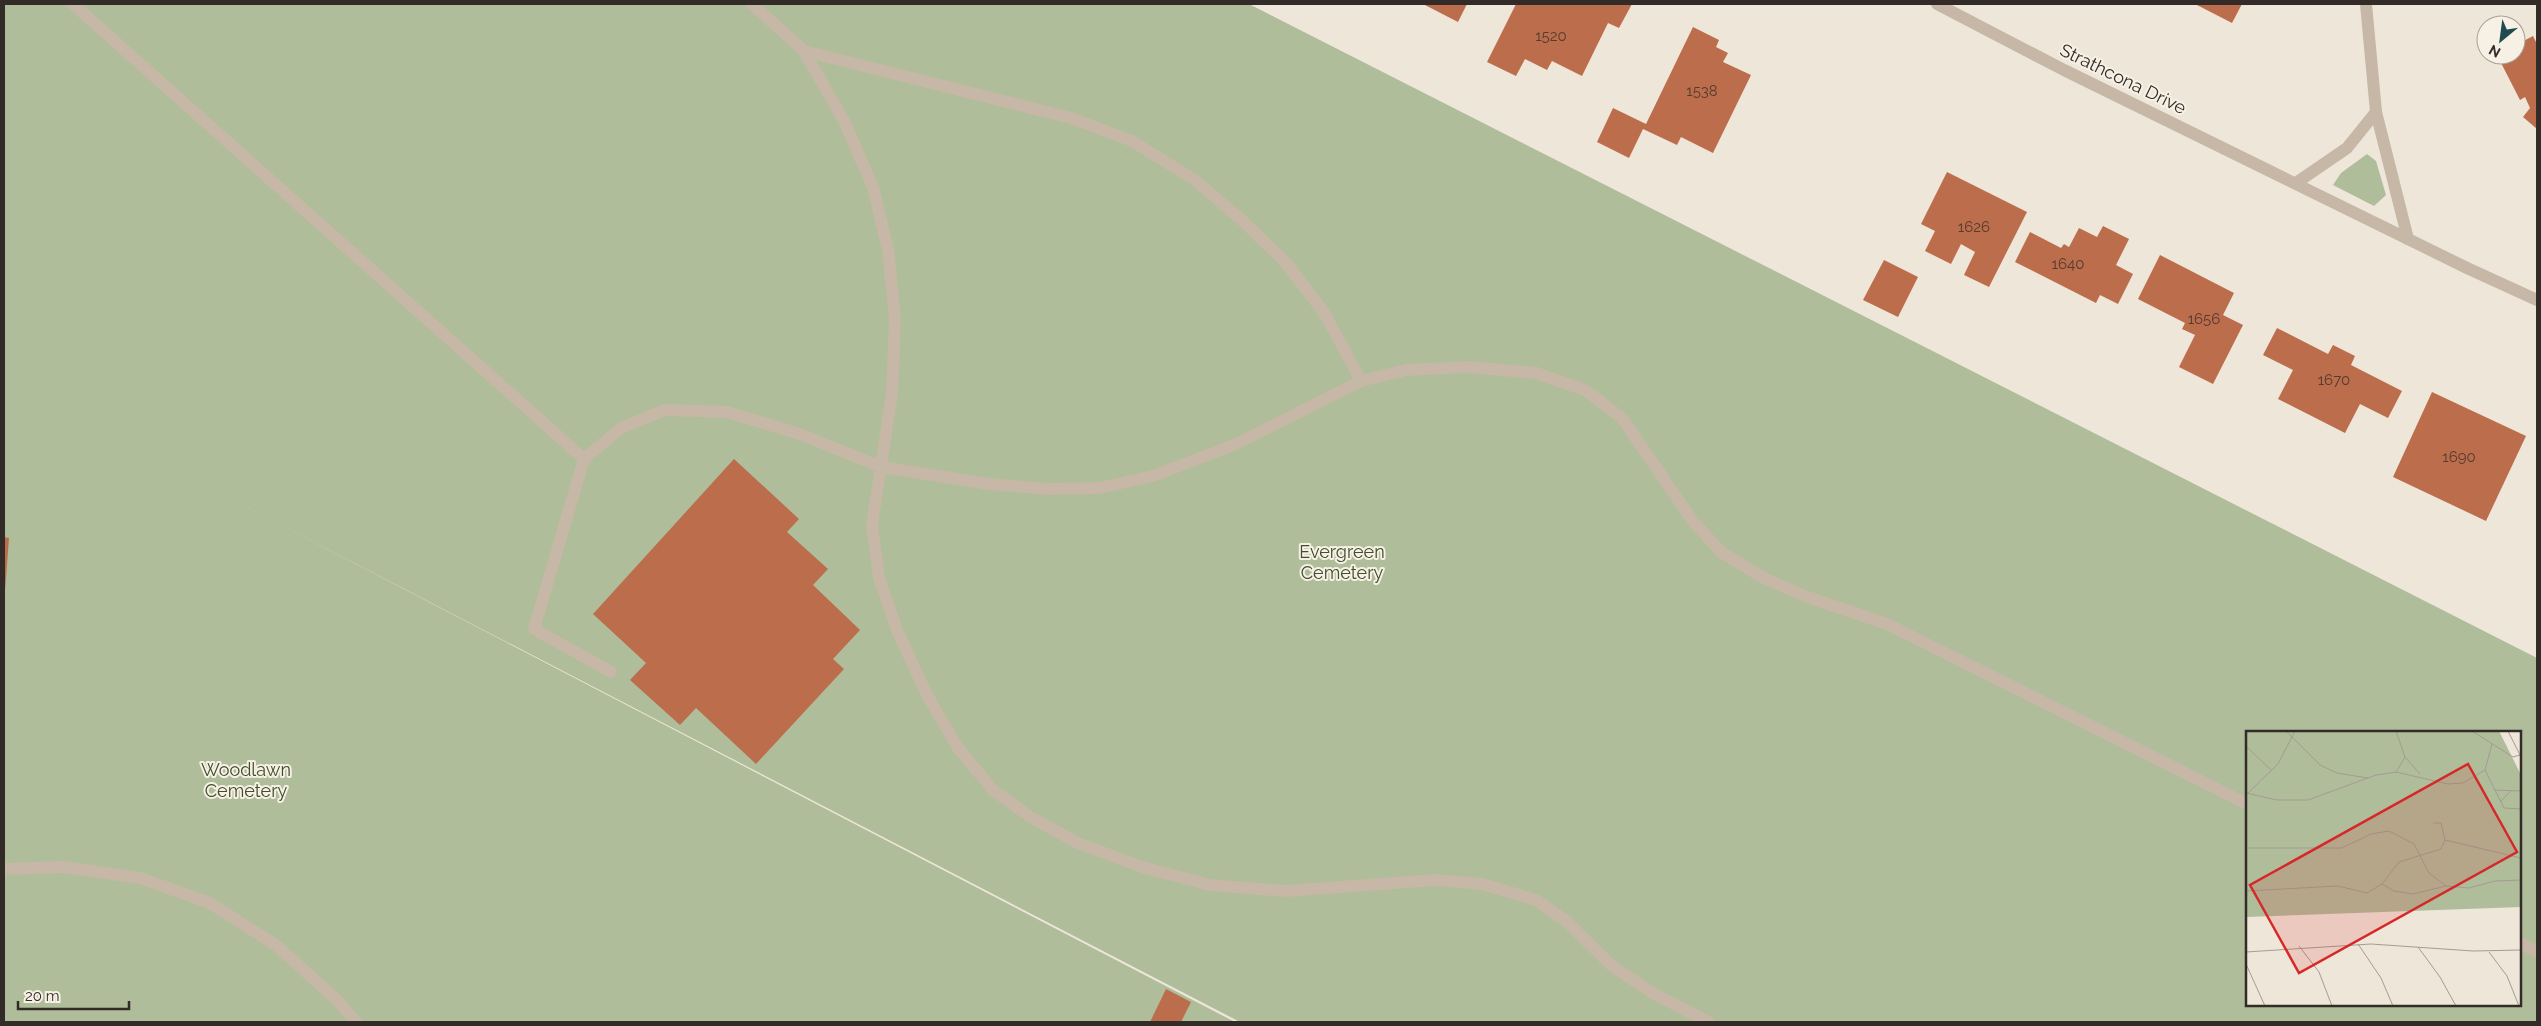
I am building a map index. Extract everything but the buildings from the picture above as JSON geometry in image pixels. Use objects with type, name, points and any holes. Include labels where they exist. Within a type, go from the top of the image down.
[{"type":"street","points":[[73,4],[584,459]]},
{"type":"street","points":[[752,4],[804,51],[844,121],[873,187],[888,250],[895,320],[892,393],[872,525],[879,578],[897,630],[928,695],[958,748],[992,790],[1032,818],[1078,842],[1142,867],[1210,885],[1286,891],[1435,880],[1482,884],[1536,900],[1566,921],[1612,966],[1654,994],[1709,1022]]},
{"type":"street","name":"Strathcona Drive","points":[[1937,4],[2064,70],[2408,239],[2537,300]]},
{"type":"street","points":[[2366,4],[2376,112],[2408,239]]},
{"type":"street","points":[[804,51],[1071,118],[1132,141],[1195,180],[1244,222],[1287,264],[1325,314],[1361,381]]},
{"type":"street","points":[[2296,183],[2348,148],[2376,112]]},
{"type":"street","points":[[611,672],[534,629],[584,459],[621,428],[665,410],[727,412],[800,434],[881,467],[989,484],[1049,489],[1099,488],[1153,476],[1236,444],[1361,381],[1406,370],[1468,366],[1536,373],[1585,390],[1622,418],[1692,520],[1721,552],[1764,578],[1802,595],[1887,624],[1946,651],[2246,803]]},
{"type":"street","points":[[4,869],[63,867],[140,878],[210,902],[277,946],[338,1000],[356,1022]]},
{"type":"street","points":[[2521,944],[2537,952]]},
{"type":"green space","name":"Evergreen Cemetery","points":[[4,4],[1249,4],[2537,658],[2537,1022],[1240,1022],[229,498],[1235,1022],[4,1022]]},
{"type":"green space","points":[[2367,154],[2376,161],[2386,195],[2374,206],[2333,185],[2341,173]]},
{"type":"park label","name":"Woodlawn Cemetery","points":[[246,780]]}]
